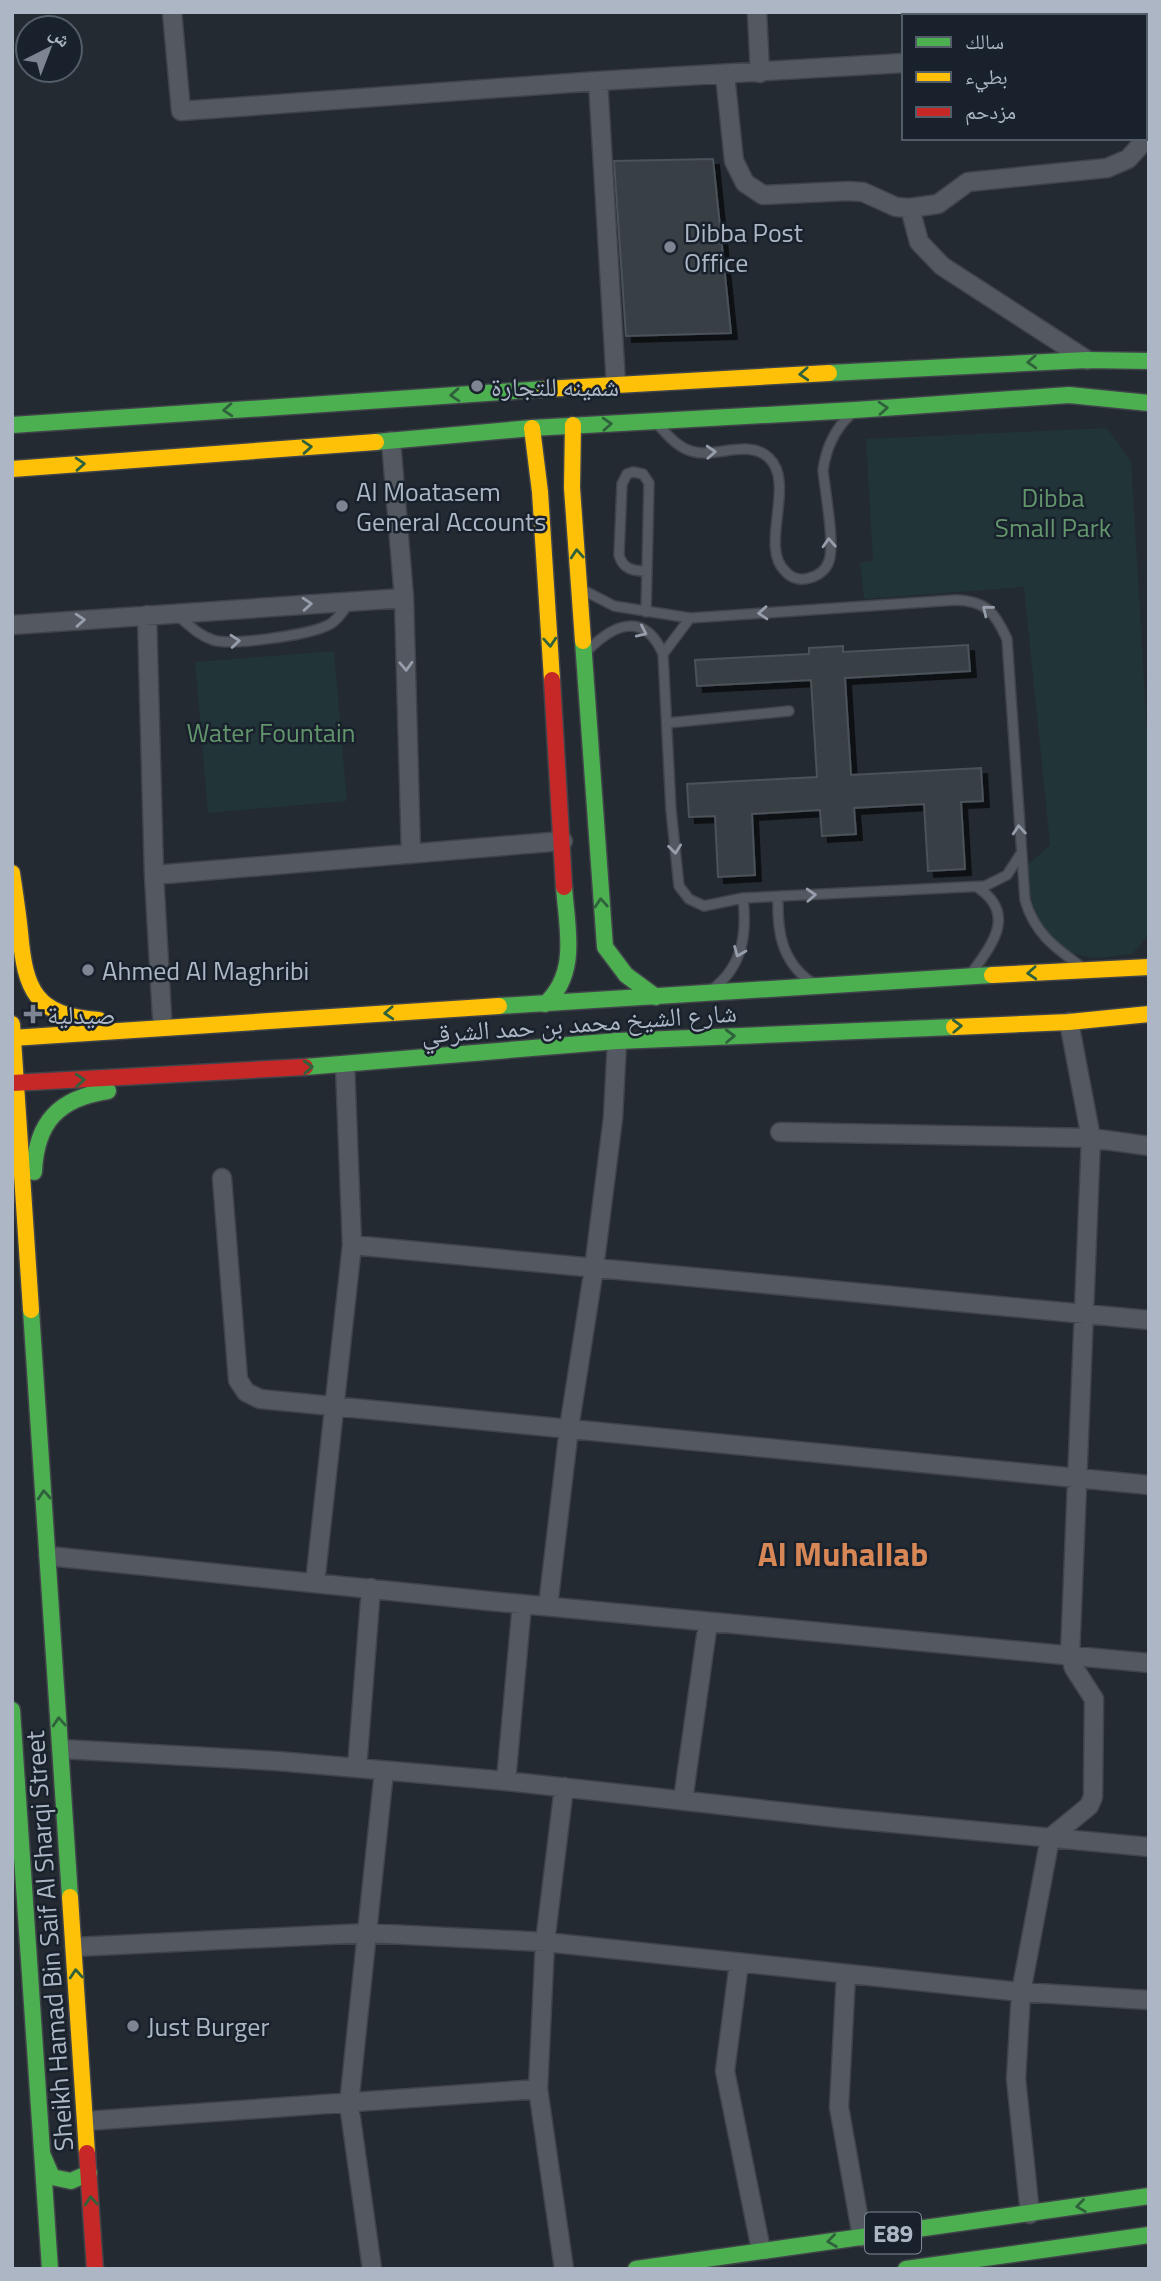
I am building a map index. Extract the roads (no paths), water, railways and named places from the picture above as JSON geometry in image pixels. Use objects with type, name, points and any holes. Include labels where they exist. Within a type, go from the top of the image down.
[{"type":"main road","points":[[12,425],[616,384],[1087,360],[1149,361]]},
{"type":"main road","points":[[12,468],[134,445],[391,441],[573,425],[1069,395],[1149,402],[1144,382],[1149,366]]},
{"type":"main road","points":[[134,445],[152,415]]},
{"type":"main road","points":[[545,1004],[558,992],[566,978],[569,960],[585,932],[585,653],[572,488],[573,425]]},
{"type":"main road","points":[[532,428],[540,492],[563,841],[585,932],[605,947],[617,968],[634,985],[656,997]]},
{"type":"main road","points":[[540,492],[572,488]]},
{"type":"main road","points":[[12,873],[24,972],[31,988],[44,1004],[56,1012],[82,1019],[184,1016],[218,1023]]},
{"type":"main road","name":"شارع الشيخ محمد بن حمد الشرقي","points":[[13,1033],[1149,967]]},
{"type":"main road","name":"شارع الشيخ محمد بن حمد الشرقي","points":[[14,1083],[345,1065],[617,1041],[1069,1022],[1149,1014]]},
{"type":"main road","name":"Sheikh Hamad Bin Saif Al Sharqi Street","points":[[13,1033],[14,1083],[95,2269]]},
{"type":"main road","points":[[30,1287],[37,1233],[33,1157],[38,1136],[47,1122],[62,1106],[78,1096],[183,1087],[216,1072]]},
{"type":"main road","name":"Sheikh Hamad Bin Saif Al Sharqi Street","points":[[12,1710],[50,2269]]},
{"type":"main road","points":[[43,2156],[52,2177],[65,2182],[78,2180],[89,2174]]},
{"type":"main road","name":"E89","points":[[636,2269],[1149,2196]]},
{"type":"main road","name":"E89","points":[[906,2269],[1149,2235]]},
{"type":"street","points":[[173,12],[181,111],[598,81],[902,63]]},
{"type":"street","points":[[757,12],[760,73]]},
{"type":"street","points":[[725,75],[734,161],[744,183],[763,195],[848,191],[863,192],[896,207],[938,204],[968,182],[1107,168],[1128,159],[1145,140]]},
{"type":"street","points":[[598,81],[616,384]]},
{"type":"street","points":[[910,208],[919,242],[942,265],[1087,360]]},
{"type":"street","points":[[391,441],[404,598],[411,854]]},
{"type":"street","points":[[12,625],[404,598]]},
{"type":"street","points":[[147,615],[154,875],[162,1017]]},
{"type":"street","points":[[154,875],[563,841]]},
{"type":"street","points":[[1030,2214],[1016,2079],[1021,1993],[1050,1838],[1089,1806],[1093,1797],[1094,1699],[1074,1668],[1070,1656],[1091,1138],[1069,1022]]},
{"type":"street","points":[[548,1606],[569,1428],[594,1268],[613,1118],[617,1041]]},
{"type":"street","points":[[315,1583],[352,1245],[345,1065]]},
{"type":"street","points":[[780,1132],[1091,1138],[1149,1146]]},
{"type":"street","points":[[222,1178],[238,1380],[246,1392],[260,1399],[1149,1485]]},
{"type":"street","points":[[352,1245],[1149,1320]]},
{"type":"street","points":[[48,1556],[1149,1663]]},
{"type":"street","points":[[357,1768],[371,1588]]},
{"type":"street","points":[[506,1781],[522,1604]]},
{"type":"street","points":[[683,1800],[708,1622]]},
{"type":"street","points":[[61,1749],[277,1761],[506,1781],[839,1818],[1149,1847]]},
{"type":"street","points":[[372,2269],[349,2104],[384,1772]]},
{"type":"street","points":[[564,1787],[545,1942],[538,2089],[564,2269]]},
{"type":"street","points":[[74,1947],[367,1933],[545,1942],[1021,1993],[1149,2000]]},
{"type":"street","points":[[739,1963],[724,2071],[761,2250]]},
{"type":"street","points":[[846,1974],[839,2108],[862,2237]]},
{"type":"street","points":[[12,1984],[31,1983]]},
{"type":"street","points":[[86,2121],[538,2089]]},
{"type":"lane","points":[[654,421],[676,443],[689,451],[704,453],[756,450],[773,461],[779,480],[778,561],[788,574],[804,579],[820,574],[830,560],[823,470],[825,457],[836,431],[855,410]]},
{"type":"lane","points":[[646,612],[647,571],[649,483],[643,474],[633,472],[627,474],[622,484],[619,555],[624,566],[629,569],[647,571]]},
{"type":"lane","points":[[579,587],[601,602],[614,606],[690,618],[956,600],[971,600],[986,606],[999,621],[1007,639],[1025,900],[1033,921],[1045,939],[1087,970]]},
{"type":"lane","points":[[176,613],[197,632],[226,643],[306,632],[329,626],[349,601]]},
{"type":"lane","points":[[663,654],[690,618]]},
{"type":"lane","points":[[585,653],[610,630],[632,626],[652,635],[663,654],[671,810],[679,886],[689,899],[704,906],[743,898],[976,887],[993,884],[1007,875],[1020,855]]},
{"type":"lane","points":[[667,723],[789,711]]},
{"type":"lane","points":[[969,976],[994,943],[998,925],[995,907],[984,892],[976,887]]},
{"type":"lane","points":[[778,897],[779,936],[785,951],[804,977],[818,987]]},
{"type":"lane","points":[[706,994],[719,984],[739,956],[746,923],[743,898]]},
{"type":"lane","points":[[1047,2258],[1066,2247]]},
{"type":"place","name":"Dibba Post Office","points":[[670,247]]},
{"type":"place","name":"شمينه للتجارة","points":[[477,386]]},
{"type":"place","name":"Al Moatasem General Accounts","points":[[342,506]]},
{"type":"place","name":"Ahmed Al Maghribi","points":[[88,970]]},
{"type":"place","name":"صيدلية","points":[[33,1014]]},
{"type":"place","name":"Just Burger","points":[[133,2026]]},
{"type":"district","name":"Al Muhallab","points":[[843,1554]]},
{"type":"park label","name":"Dibba Small Park","points":[[1053,512]]},
{"type":"park label","name":"Water Fountain","points":[[271,732]]}]
